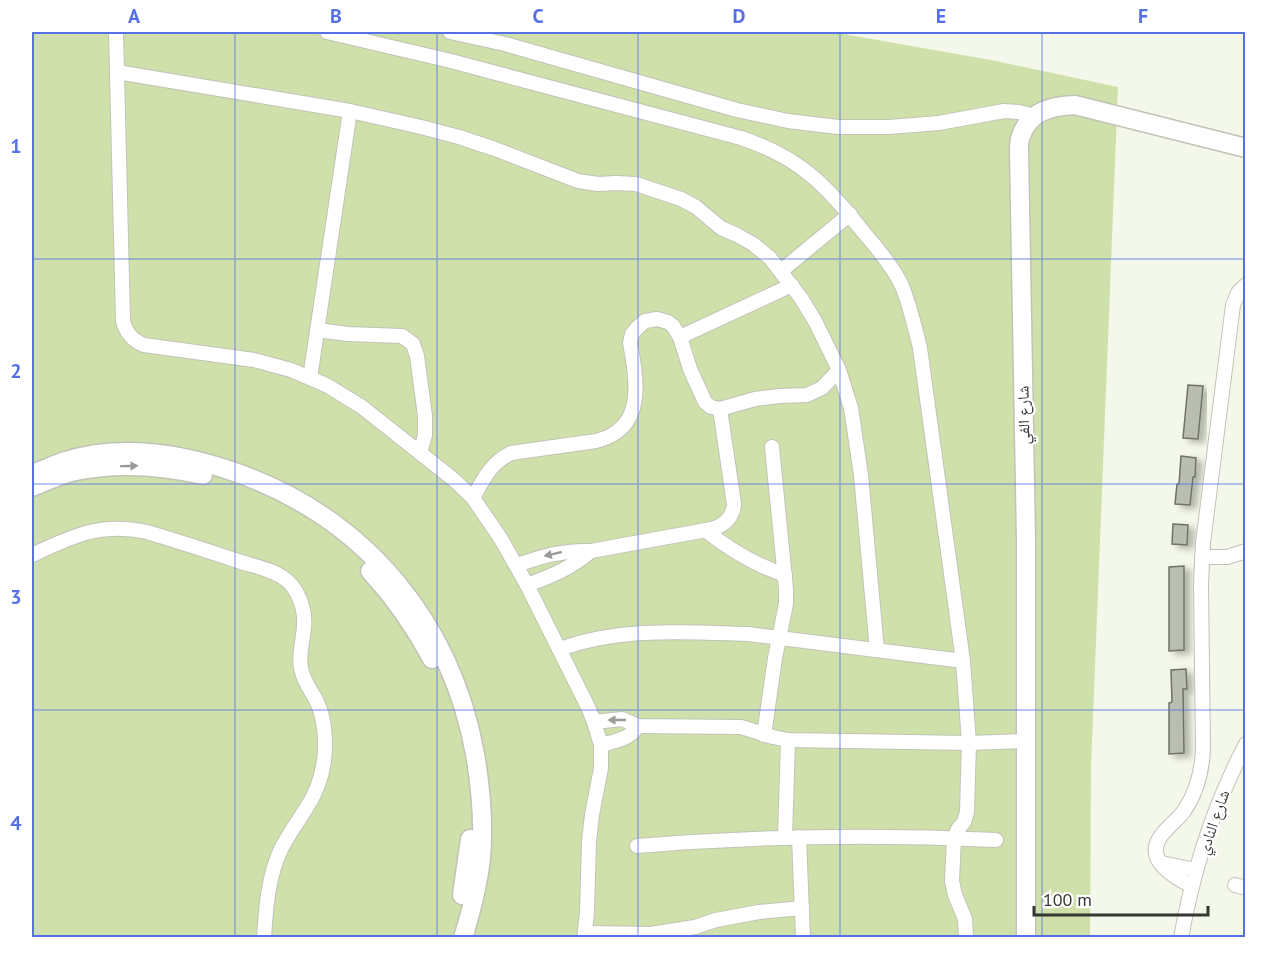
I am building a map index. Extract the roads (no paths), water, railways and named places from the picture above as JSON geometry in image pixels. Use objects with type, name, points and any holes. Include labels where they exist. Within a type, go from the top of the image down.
[{"type":"street","points":[[116,32],[123,321],[128,333],[144,345],[254,360],[291,370],[328,386],[362,407],[453,479],[473,498],[517,565],[594,722],[600,746],[601,768],[589,841],[585,935],[653,936],[716,920],[759,912],[802,908]]},
{"type":"street","points":[[327,32],[451,61],[760,144],[779,153],[813,176],[850,214],[893,270],[902,287],[918,338],[963,661],[969,743],[967,817],[954,838],[952,888],[965,919],[966,938]]},
{"type":"street","points":[[450,32],[505,44],[737,110],[789,121],[838,127],[889,127],[939,123],[1004,111],[1034,116],[1061,105],[1075,105],[1245,148]]},
{"type":"street","points":[[117,72],[350,111],[412,124],[459,137],[578,181],[598,184],[636,184],[681,199],[696,207],[721,228],[753,244],[770,258],[792,285],[815,321],[839,370],[851,408],[858,451],[878,650]]},
{"type":"street","points":[[310,378],[350,111]]},
{"type":"street","name":"شارع الفي","points":[[1026,938],[1026,541],[1019,150],[1021,136],[1026,125],[1034,116]]},
{"type":"street","points":[[781,272],[850,214]]},
{"type":"street","points":[[680,337],[792,285]]},
{"type":"street","points":[[1192,886],[1159,863],[1155,852],[1160,837],[1178,819],[1190,801],[1203,760],[1202,557],[1233,305],[1238,293],[1245,285]]},
{"type":"street","points":[[473,498],[488,471],[494,464],[511,453],[596,441],[609,437],[626,423],[635,402],[636,375],[630,343],[632,334],[640,324],[651,319],[663,320],[673,326],[680,337],[690,369],[705,402],[711,407],[720,409],[755,399],[780,396],[807,396],[822,388],[839,370]]},
{"type":"street","points":[[317,330],[348,334],[402,336],[412,344],[417,356],[425,416],[420,453]]},
{"type":"street","points":[[517,565],[562,552],[591,551],[723,525],[734,508],[720,409]]},
{"type":"street","points":[[764,735],[774,658],[786,604],[772,447]]},
{"type":"street","points":[[32,474],[67,461],[119,452],[161,454],[205,463],[253,479],[296,500],[333,523],[383,567],[412,602],[435,638],[459,693],[472,739],[482,805],[482,837],[477,884],[463,938]]},
{"type":"street","points":[[32,488],[69,473],[105,467],[141,466],[205,476],[247,489],[306,520],[346,549],[376,578],[397,603],[429,652],[447,690],[461,736],[469,781],[471,829],[462,899],[451,938]]},
{"type":"street","points":[[32,555],[69,538],[92,531],[116,528],[137,530],[265,569],[286,579],[297,593],[304,618],[304,636],[300,653],[301,670],[320,708],[323,720],[324,760],[313,797],[289,834],[276,862],[268,892],[264,938]]},
{"type":"street","points":[[705,530],[743,557],[785,575]]},
{"type":"street","points":[[527,585],[560,573],[591,551]]},
{"type":"street","points":[[1202,557],[1227,557],[1245,551]]},
{"type":"street","points":[[560,649],[597,638],[636,634],[748,634],[963,661]]},
{"type":"street","points":[[594,722],[622,719],[638,726],[741,727],[788,740],[969,743],[1026,741]]},
{"type":"street","points":[[600,746],[626,738],[633,734],[638,726]]},
{"type":"street","points":[[785,837],[788,740]]},
{"type":"street","name":"شارع النادي","points":[[1181,938],[1196,870],[1221,797],[1245,744]]},
{"type":"street","points":[[637,846],[785,837],[898,836],[996,840]]},
{"type":"street","points":[[799,837],[803,938]]},
{"type":"street","points":[[1159,863],[1196,870]]}]
